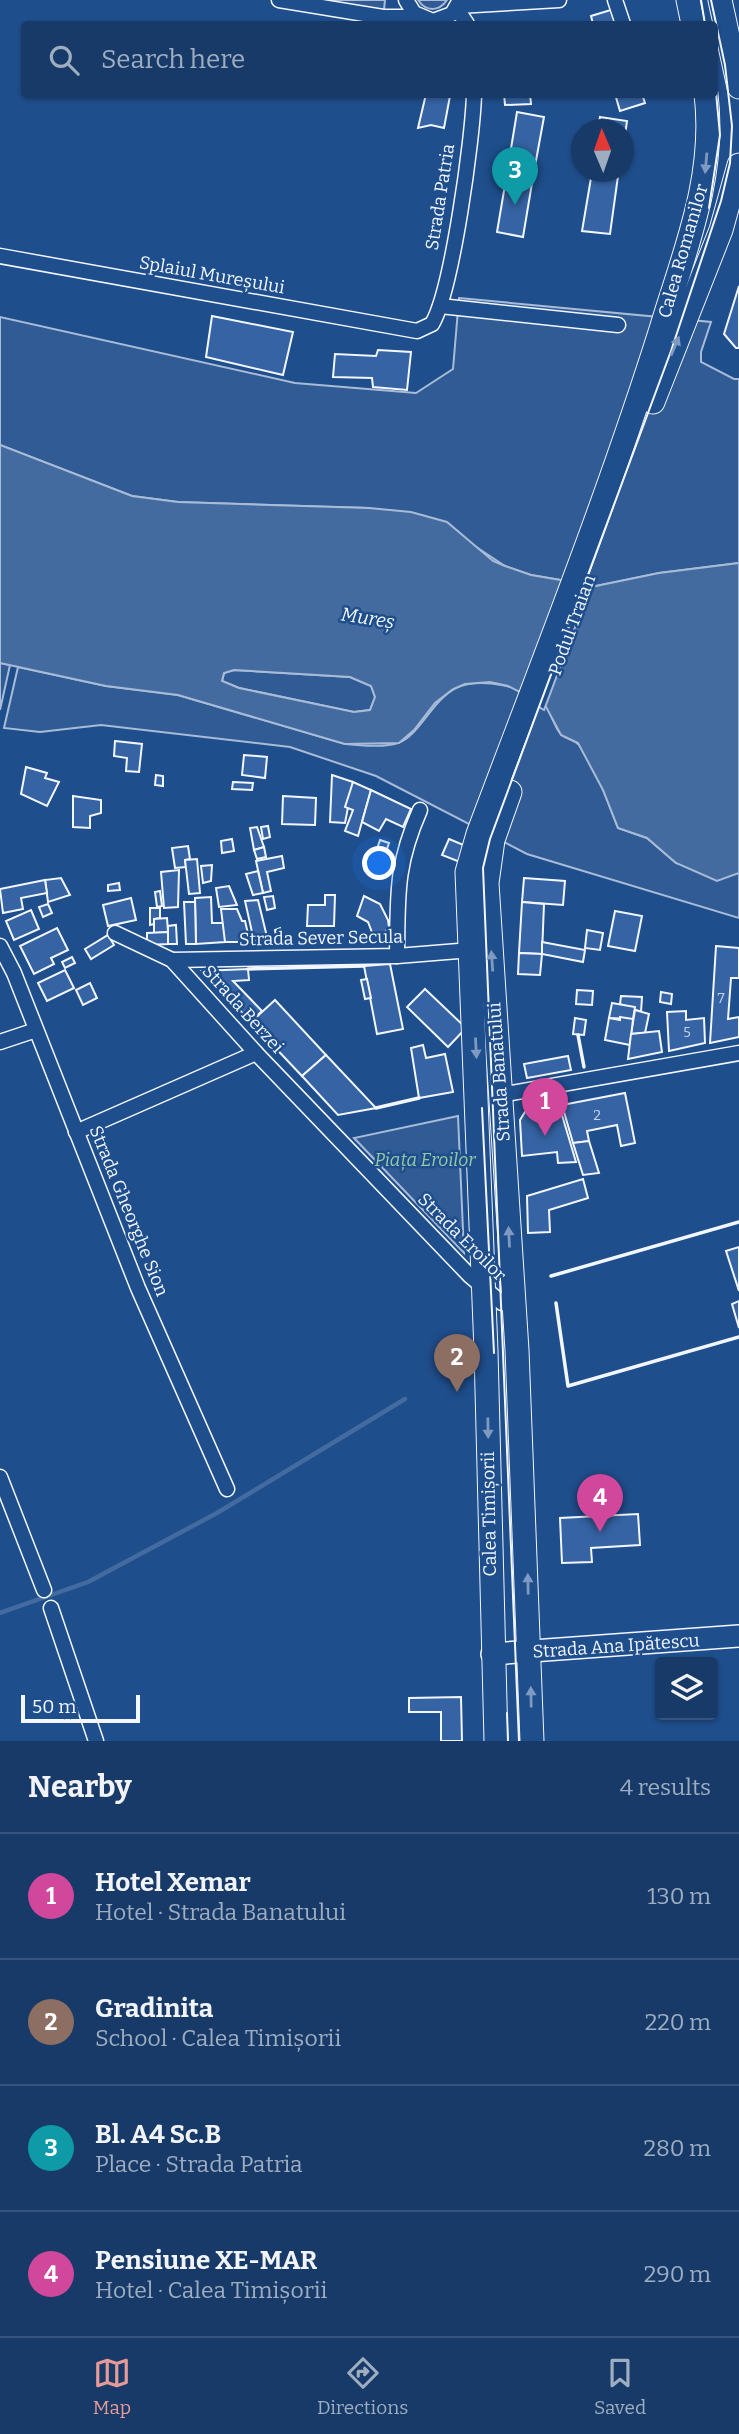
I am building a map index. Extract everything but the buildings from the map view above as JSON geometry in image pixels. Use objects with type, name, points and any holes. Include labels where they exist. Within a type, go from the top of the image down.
[{"type":"main road","points":[[688,0],[692,21]]},
{"type":"main road","points":[[720,0],[739,87]]},
{"type":"main road","name":"Calea Romanilor","points":[[644,407],[702,193],[708,141],[706,98]]},
{"type":"main road","name":"Calea Romanilor","points":[[644,407],[722,230],[739,165]]},
{"type":"main road","name":"Podul Traian","points":[[485,837],[644,407]]},
{"type":"main road","name":"Strada Banatului","points":[[483,1287],[471,950],[466,886],[485,837]]},
{"type":"main road","name":"Strada Banatului","points":[[485,837],[513,1306]]},
{"type":"main road","name":"Calea Timișorii","points":[[483,1287],[496,1741]]},
{"type":"main road","name":"Calea Timișorii","points":[[513,1306],[532,1741]]},
{"type":"street","points":[[279,0],[383,17],[419,17],[439,21],[458,5],[558,0]]},
{"type":"street","points":[[406,0],[419,17]]},
{"type":"street","points":[[615,0],[622,21]]},
{"type":"street","points":[[458,5],[466,21]]},
{"type":"street","name":"Strada Patria","points":[[417,331],[432,324],[440,306],[454,240],[473,98]]},
{"type":"street","name":"Splaiul Mureșului","points":[[0,256],[417,331]]},
{"type":"street","points":[[440,306],[618,325]]},
{"type":"street","points":[[397,956],[398,875],[402,855],[420,810]]},
{"type":"street","name":"Strada Berzei","points":[[115,933],[172,960],[331,1129]]},
{"type":"street","name":"Strada Gheorghe Sion","points":[[0,946],[138,1288],[227,1489]]},
{"type":"street","name":"Strada Sever Secula","points":[[172,960],[397,956],[471,950]]},
{"type":"street","points":[[0,1042],[36,1030]]},
{"type":"street","points":[[76,1132],[256,1052]]},
{"type":"street","points":[[500,1095],[739,1053]]},
{"type":"street","name":"Strada Eroilor","points":[[331,1129],[483,1287],[502,1303],[513,1306]]},
{"type":"street","points":[[0,1477],[44,1590]]},
{"type":"street","points":[[51,1608],[96,1741]]},
{"type":"street","name":"Strada Ana Ipătescu","points":[[492,1654],[739,1636]]},
{"type":"green space","points":[[320,0],[385,0],[384,10]]},
{"type":"green space","points":[[418,0],[447,0],[440,7],[432,9],[425,7]]},
{"type":"green space","points":[[459,298],[711,322],[701,352],[701,362],[739,379],[739,563],[659,573],[596,586],[531,575],[505,566],[476,547],[369,508],[178,502],[132,496],[0,445],[0,317],[295,383],[416,393],[453,369]]},
{"type":"green space","points":[[0,663],[10,665],[0,710]]},
{"type":"green space","points":[[18,667],[106,686],[178,695],[345,744],[372,746],[392,745],[406,739],[440,701],[456,688],[477,683],[503,685],[528,693],[546,706],[561,734],[579,745],[585,754],[618,828],[647,838],[676,863],[739,873],[739,918],[527,854],[376,776],[290,747],[101,725],[40,732],[4,728]]},
{"type":"green space","points":[[234,670],[350,677],[371,686],[375,697],[370,710],[354,712],[239,688],[222,681],[224,673]]},
{"type":"green space","name":"Piața Eroilor","points":[[458,1116],[464,1253],[354,1138]]},
{"type":"water","name":"Mureș","points":[[0,445],[132,496],[178,502],[369,508],[411,512],[447,522],[493,561],[505,566],[531,575],[596,586],[659,573],[739,563],[739,873],[717,881],[676,863],[647,838],[618,828],[603,790],[578,743],[561,735],[545,705],[508,686],[490,682],[465,684],[453,689],[435,703],[414,730],[399,743],[345,744],[178,695],[106,686],[0,663]],"holes":[[[234,670],[350,677],[371,686],[375,697],[370,710],[354,712],[239,688],[222,681],[224,673]]]},
{"type":"pier","points":[[568,578],[592,582],[544,710],[523,697]]},
{"type":"waterway","points":[[0,1613],[88,1582],[217,1513],[405,1399]]},
{"type":"tram line","points":[[701,0],[704,21]]},
{"type":"tram line","points":[[711,0],[716,21]]},
{"type":"tram line","points":[[519,1741],[483,868],[490,839],[671,351],[721,201],[730,163],[732,126],[725,65],[718,32]]},
{"type":"tram line","points":[[709,208],[720,135],[717,98]]},
{"type":"tram line","points":[[482,1108],[494,1353]]},
{"type":"tram line","points":[[507,1713],[508,1741]]},
{"type":"wall","points":[[248,969],[364,966]]},
{"type":"wall","points":[[578,1035],[584,1067]]},
{"type":"wall","points":[[376,1108],[419,1098]]},
{"type":"wall","points":[[551,1276],[739,1222]]},
{"type":"wall","points":[[556,1303],[568,1386],[739,1337]]},
{"type":"place","name":"Bl. A4 Sc.B","points":[[515,205]]},
{"type":"place","name":"Hotel Xemar","points":[[545,1136]]},
{"type":"place","name":"Gradinita","points":[[457,1392]]},
{"type":"place","name":"Pensiune XE-MAR","points":[[600,1532]]}]
